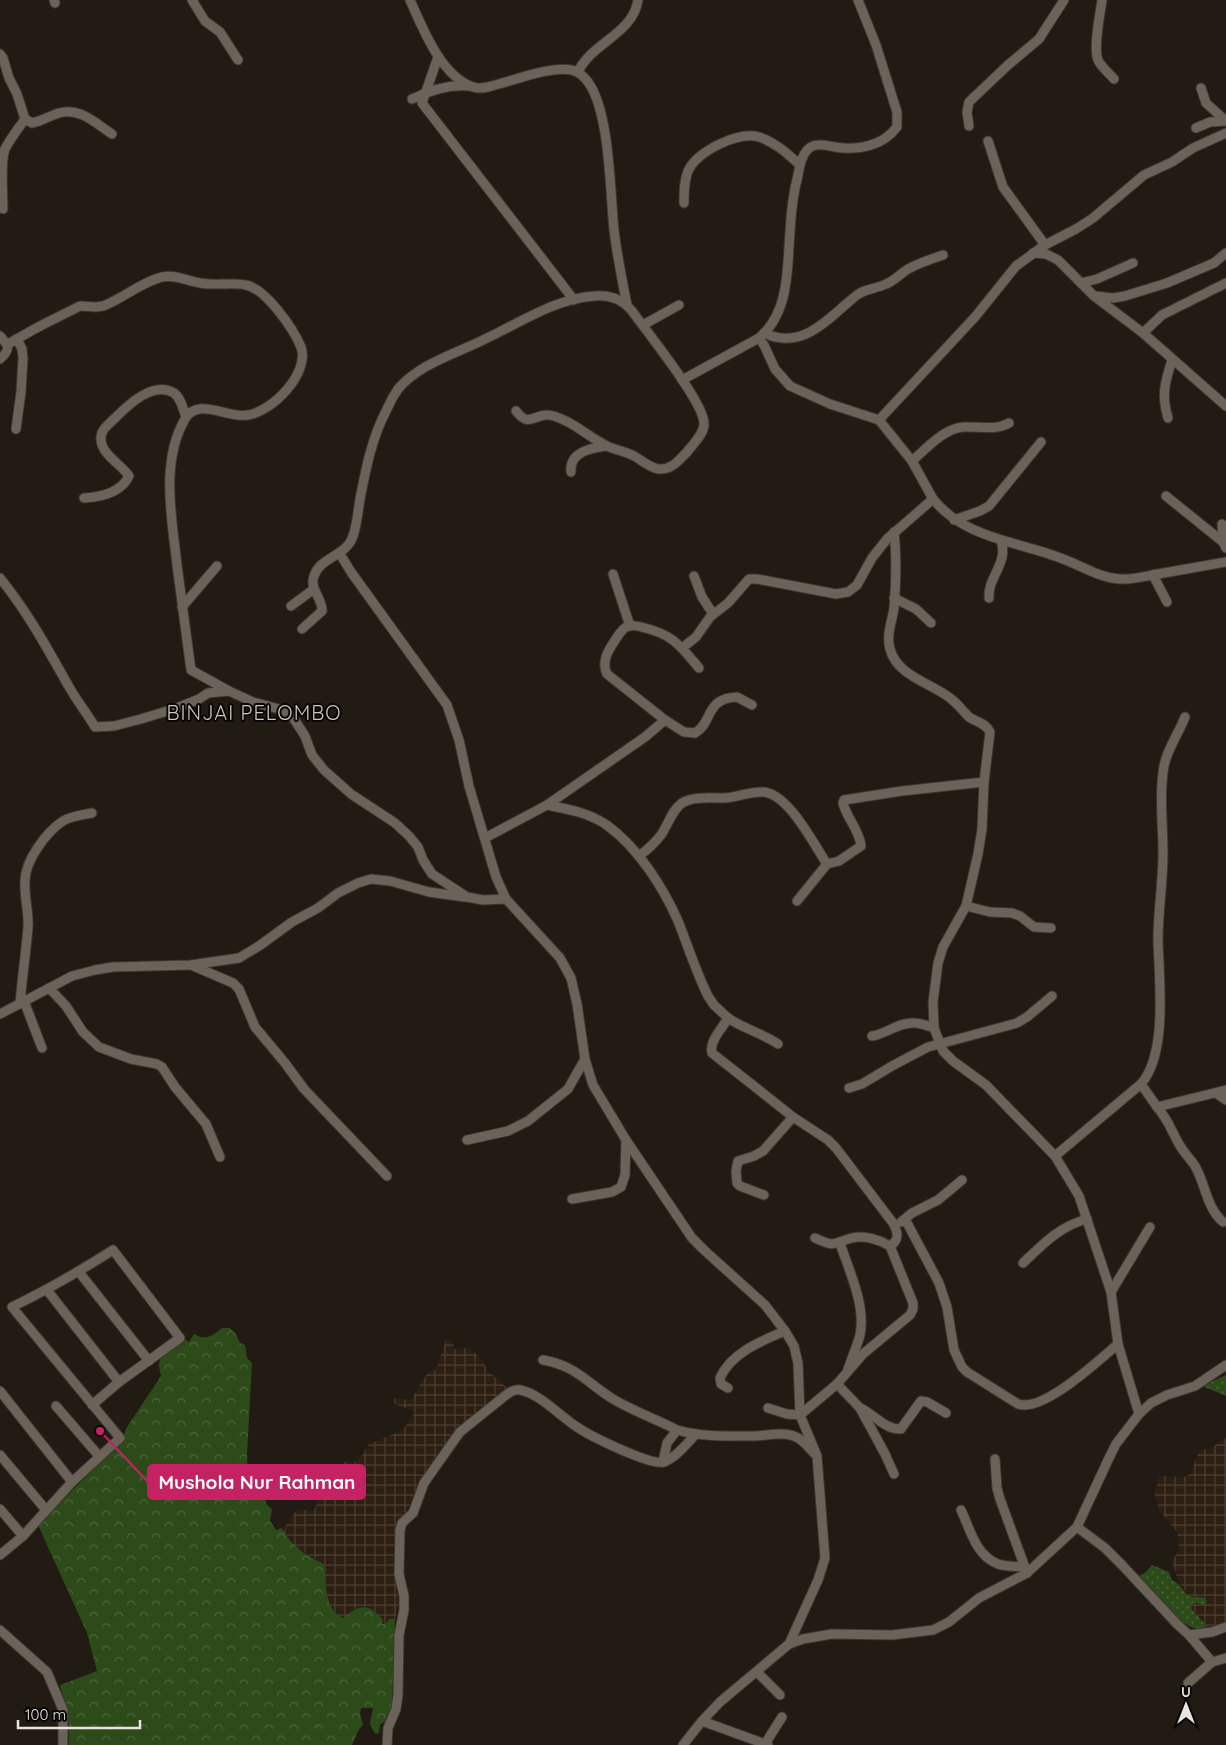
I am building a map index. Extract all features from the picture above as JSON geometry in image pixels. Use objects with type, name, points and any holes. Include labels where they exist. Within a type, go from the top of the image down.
[{"type":"street","points":[[192,0],[205,20],[220,32],[238,60]]},
{"type":"street","points":[[410,0],[438,57],[452,72],[472,86]]},
{"type":"street","points":[[578,72],[588,56],[608,41],[629,20],[637,6],[638,0]]},
{"type":"street","points":[[682,380],[761,335],[778,312],[786,285],[789,264],[791,211],[802,157],[813,146],[822,144],[850,148],[878,143],[897,127],[897,112],[876,45],[858,0]]},
{"type":"street","points":[[969,126],[967,112],[969,102],[1002,69],[1039,39],[1064,0]]},
{"type":"street","points":[[1102,0],[1097,58],[1114,79]]},
{"type":"street","points":[[0,54],[4,58],[25,120],[32,123],[68,111],[79,113],[112,134]]},
{"type":"street","points":[[438,57],[422,103],[574,300]]},
{"type":"street","points":[[412,99],[424,93],[449,86],[488,87],[559,70],[578,72],[589,83],[596,97],[601,118],[610,181],[614,231],[627,305]]},
{"type":"street","points":[[1201,88],[1206,103],[1226,121]]},
{"type":"street","points":[[3,209],[3,153],[25,120]]},
{"type":"street","points":[[1196,128],[1210,122],[1226,121]]},
{"type":"street","points":[[879,420],[975,317],[1010,271],[1045,245],[1093,218],[1135,180],[1172,162],[1205,142],[1226,133]]},
{"type":"street","points":[[684,203],[686,175],[690,167],[707,152],[723,142],[746,136],[758,137],[783,151],[800,165]]},
{"type":"street","points":[[988,141],[1003,187],[1045,245]]},
{"type":"street","points":[[1033,253],[1046,254],[1058,260],[1094,296],[1143,333],[1226,406]]},
{"type":"street","points":[[1094,296],[1113,298],[1126,296],[1167,283],[1214,263],[1226,254]]},
{"type":"street","points":[[761,335],[784,338],[803,336],[816,328],[858,294],[886,284],[916,265],[944,255]]},
{"type":"street","points":[[1081,283],[1097,279],[1133,263]]},
{"type":"street","points":[[8,344],[80,306],[96,308],[103,306],[161,277],[173,276],[200,283],[242,284],[256,289],[272,304],[299,342],[303,356],[300,370],[286,390],[260,411],[235,416],[204,408],[192,411],[186,417],[174,446],[170,474],[174,536],[191,670],[253,702],[279,709],[292,716],[304,736],[312,755],[324,770],[351,794],[395,823],[410,836],[432,874],[467,897]]},
{"type":"street","points":[[1143,333],[1162,315],[1226,283]]},
{"type":"street","points":[[302,629],[322,611],[322,606],[314,589],[313,577],[316,571],[340,554],[348,546],[353,536],[368,456],[380,422],[398,390],[412,376],[445,357],[544,311],[574,300],[602,296],[622,301],[643,326],[682,380],[700,408],[704,424],[695,442],[677,463],[667,468],[656,468],[632,455],[606,446],[554,416],[546,415],[528,420],[516,411]]},
{"type":"street","points":[[643,326],[679,305]]},
{"type":"street","points":[[761,335],[775,369],[790,386],[830,404],[879,420],[912,461],[933,499],[954,520],[1001,541],[1062,559],[1093,572],[1114,578],[1133,579],[1226,562]]},
{"type":"street","points":[[0,336],[8,344]]},
{"type":"street","points":[[16,429],[23,358],[22,349],[17,340]]},
{"type":"street","points":[[0,359],[6,354],[8,344]]},
{"type":"street","points":[[1168,418],[1163,395],[1164,385],[1172,360]]},
{"type":"street","points":[[84,498],[107,495],[127,480],[129,476],[123,467],[108,454],[101,443],[101,438],[104,428],[130,404],[146,394],[159,391],[170,392],[178,398],[186,417]]},
{"type":"street","points":[[912,461],[951,430],[963,427],[1000,427],[1009,423]]},
{"type":"street","points":[[954,520],[989,506],[1041,442]]},
{"type":"street","points":[[571,472],[572,461],[580,453],[592,448],[606,446]]},
{"type":"street","points":[[1166,496],[1224,545]]},
{"type":"street","points":[[682,648],[696,637],[713,614],[730,601],[749,579],[836,594],[848,592],[857,585],[872,558],[894,532],[933,499]]},
{"type":"street","points":[[1222,524],[1224,545]]},
{"type":"street","points":[[894,532],[896,570],[888,642],[890,651],[896,663],[904,671],[952,698],[970,717],[989,729],[990,736],[984,782],[982,829],[966,906],[943,947],[938,963],[934,1002],[934,1028],[943,1051],[953,1062],[986,1085],[1055,1156],[1079,1196],[1111,1292],[1118,1344],[1139,1414]]},
{"type":"street","points":[[989,598],[991,586],[1003,553],[1001,541]]},
{"type":"street","points":[[340,554],[350,572],[447,705],[496,877],[506,899],[560,958],[571,978],[585,1059],[593,1085],[626,1140],[692,1238],[765,1305],[794,1346],[797,1355],[800,1414],[818,1456],[825,1558],[815,1587],[789,1644]]},
{"type":"street","points":[[182,607],[217,566]]},
{"type":"street","points":[[613,574],[630,626]]},
{"type":"street","points":[[1153,575],[1167,602]]},
{"type":"street","points":[[694,576],[702,597],[713,614]]},
{"type":"street","points":[[0,578],[26,614],[95,728],[114,726],[177,708],[208,693],[229,691]]},
{"type":"street","points":[[291,606],[314,589]]},
{"type":"street","points":[[894,598],[916,609],[931,623]]},
{"type":"street","points":[[699,668],[682,648],[667,635],[646,628],[630,626],[622,631],[610,648],[605,661],[606,671],[613,680],[665,720],[684,732],[695,734],[700,730],[712,707],[722,700],[737,697],[752,705]]},
{"type":"street","points":[[1055,1156],[1141,1084],[1152,1066],[1156,1052],[1159,1024],[1159,909],[1163,859],[1163,772],[1167,755],[1185,717]]},
{"type":"street","points":[[486,838],[546,805],[645,737],[665,720]]},
{"type":"street","points":[[796,902],[827,864],[839,861],[861,846],[860,839],[843,804],[844,800],[902,791],[984,782]]},
{"type":"street","points":[[639,856],[661,835],[683,802],[736,797],[761,792],[775,796],[787,806],[827,864]]},
{"type":"street","points":[[546,805],[574,811],[607,826],[626,842],[639,856],[677,919],[708,996],[714,1005],[728,1018],[745,1029],[769,1038],[778,1044]]},
{"type":"street","points":[[42,1048],[22,1002],[28,929],[28,904],[25,882],[27,868],[40,845],[58,825],[68,819],[92,813]]},
{"type":"street","points":[[0,1014],[72,976],[95,970],[113,967],[191,965],[230,960],[249,953],[292,922],[318,908],[338,893],[358,883],[371,880],[390,880],[429,892],[483,900],[506,899]]},
{"type":"street","points":[[966,906],[990,912],[1012,913],[1020,916],[1034,927],[1051,928]]},
{"type":"street","points":[[191,965],[227,980],[239,989],[255,1027],[304,1089],[387,1176]]},
{"type":"street","points":[[49,988],[66,1006],[83,1032],[99,1047],[131,1059],[157,1064],[165,1070],[175,1087],[206,1124],[220,1157]]},
{"type":"street","points":[[848,1088],[858,1086],[914,1054],[939,1043],[1000,1029],[1017,1023],[1052,996]]},
{"type":"street","points":[[728,1018],[713,1042],[712,1053],[794,1117],[814,1129],[836,1148],[871,1192],[895,1227],[898,1234],[897,1238],[890,1246]]},
{"type":"street","points":[[872,1036],[912,1023],[934,1028]]},
{"type":"street","points":[[467,1140],[508,1131],[533,1118],[568,1089],[585,1059]]},
{"type":"street","points":[[1141,1084],[1171,1126],[1180,1146],[1195,1166],[1211,1208],[1215,1215],[1223,1222]]},
{"type":"street","points":[[1157,1107],[1226,1090]]},
{"type":"street","points":[[1216,1093],[1226,1100]]},
{"type":"street","points":[[764,1195],[740,1186],[737,1183],[736,1166],[738,1161],[763,1151],[794,1117]]},
{"type":"street","points":[[572,1199],[612,1192],[621,1187],[625,1175],[626,1140]]},
{"type":"street","points":[[895,1227],[912,1213],[938,1200],[962,1180]]},
{"type":"street","points":[[905,1219],[940,1283],[947,1308],[954,1350],[962,1366],[967,1372],[1018,1404],[1022,1406],[1031,1405],[1050,1397],[1118,1344]]},
{"type":"street","points":[[1023,1263],[1054,1234],[1068,1225],[1087,1219]]},
{"type":"street","points":[[1111,1292],[1150,1227]]},
{"type":"street","points":[[768,1408],[787,1414],[800,1414],[837,1384],[863,1354],[910,1315],[913,1309],[913,1303],[890,1246],[873,1239],[860,1237],[830,1244],[815,1238]]},
{"type":"street","points":[[840,1243],[859,1303],[861,1317],[860,1336],[845,1376]]},
{"type":"street","points":[[0,1555],[23,1536],[72,1482],[120,1438],[92,1405],[12,1307],[79,1272],[113,1250],[180,1338],[119,1382],[92,1405]]},
{"type":"street","points":[[79,1272],[149,1361]]},
{"type":"street","points":[[47,1290],[119,1382]]},
{"type":"street","points":[[728,1388],[721,1384],[720,1378],[732,1360],[745,1350],[785,1331]]},
{"type":"street","points":[[543,1360],[564,1365],[581,1375],[614,1400],[676,1430],[696,1434],[788,1435],[797,1437],[818,1456]]},
{"type":"street","points":[[683,1745],[702,1720],[720,1702],[789,1644],[803,1639],[832,1634],[892,1635],[934,1630],[949,1622],[979,1598],[1026,1570],[1077,1527],[1108,1458],[1139,1414],[1151,1403],[1167,1395],[1195,1386],[1226,1365]]},
{"type":"street","points":[[837,1384],[860,1408],[895,1430],[901,1429],[923,1401],[946,1413]]},
{"type":"street","points":[[387,1745],[388,1728],[396,1709],[398,1696],[399,1635],[404,1610],[399,1574],[400,1530],[402,1523],[413,1513],[424,1483],[460,1432],[506,1395],[518,1389],[548,1405],[589,1434],[649,1460],[663,1462],[680,1451],[696,1434]]},
{"type":"street","points":[[0,1391],[72,1482]]},
{"type":"street","points":[[56,1406],[99,1456]]},
{"type":"street","points":[[860,1408],[894,1474]]},
{"type":"street","points":[[663,1462],[667,1443],[676,1430]]},
{"type":"street","points":[[0,1455],[46,1510]]},
{"type":"street","points":[[995,1459],[997,1488],[1000,1499],[1026,1570]]},
{"type":"street","points":[[0,1509],[23,1536]]},
{"type":"street","points":[[961,1510],[983,1554],[1000,1565],[1026,1570]]},
{"type":"street","points":[[1077,1527],[1116,1559],[1189,1635],[1212,1662]]},
{"type":"street","points":[[1189,1635],[1212,1632],[1226,1627]]},
{"type":"street","points":[[0,1630],[47,1672],[64,1710],[63,1745]]},
{"type":"street","points":[[1188,1683],[1212,1662],[1226,1658]]},
{"type":"street","points":[[756,1672],[780,1695]]},
{"type":"street","points":[[702,1720],[766,1744],[782,1717]]},
{"type":"shaded area","points":[[446,1340],[453,1341],[454,1349],[470,1348],[483,1361],[487,1370],[507,1388],[466,1423],[426,1476],[404,1515],[399,1535],[401,1596],[395,1619],[389,1619],[386,1624],[381,1624],[383,1620],[376,1612],[365,1607],[354,1609],[343,1618],[338,1616],[331,1607],[327,1596],[324,1564],[297,1550],[284,1532],[286,1525],[296,1511],[301,1509],[312,1512],[314,1510],[322,1483],[347,1491],[353,1481],[337,1473],[345,1462],[354,1463],[361,1457],[369,1444],[403,1430],[415,1412],[395,1404],[392,1400],[396,1398],[411,1400],[428,1372],[436,1370]]},
{"type":"shaded area","points":[[1226,1438],[1226,1623],[1204,1629],[1205,1624],[1191,1608],[1194,1602],[1179,1583],[1172,1561],[1178,1552],[1177,1532],[1159,1510],[1155,1494],[1159,1476],[1184,1477],[1190,1474],[1200,1450],[1211,1448]]},
{"type":"green space","points":[[222,1328],[230,1328],[236,1334],[240,1343],[245,1345],[247,1358],[252,1363],[247,1455],[249,1492],[260,1488],[265,1496],[266,1504],[272,1509],[270,1521],[276,1530],[282,1528],[290,1541],[300,1550],[324,1564],[329,1602],[337,1614],[343,1618],[354,1610],[363,1607],[373,1610],[378,1614],[383,1620],[382,1624],[386,1624],[389,1619],[395,1619],[392,1709],[389,1718],[380,1725],[379,1733],[375,1734],[370,1723],[373,1708],[361,1708],[360,1714],[363,1725],[352,1745],[69,1745],[69,1724],[60,1685],[97,1671],[87,1633],[38,1525],[121,1441],[127,1427],[161,1376],[160,1359],[185,1339],[189,1342],[194,1334],[209,1337]]},
{"type":"green space","points":[[1226,1375],[1226,1396],[1202,1386]]},
{"type":"green space","points":[[1152,1565],[1169,1572],[1172,1580],[1189,1596],[1205,1598],[1207,1602],[1203,1605],[1194,1602],[1191,1608],[1205,1624],[1204,1629],[1195,1628],[1177,1618],[1139,1576]]},
{"type":"place","name":"Mushola Nur Rahman","points":[[100,1431]]},
{"type":"district","name":"BINJAI PELOMBO","points":[[254,713]]}]
